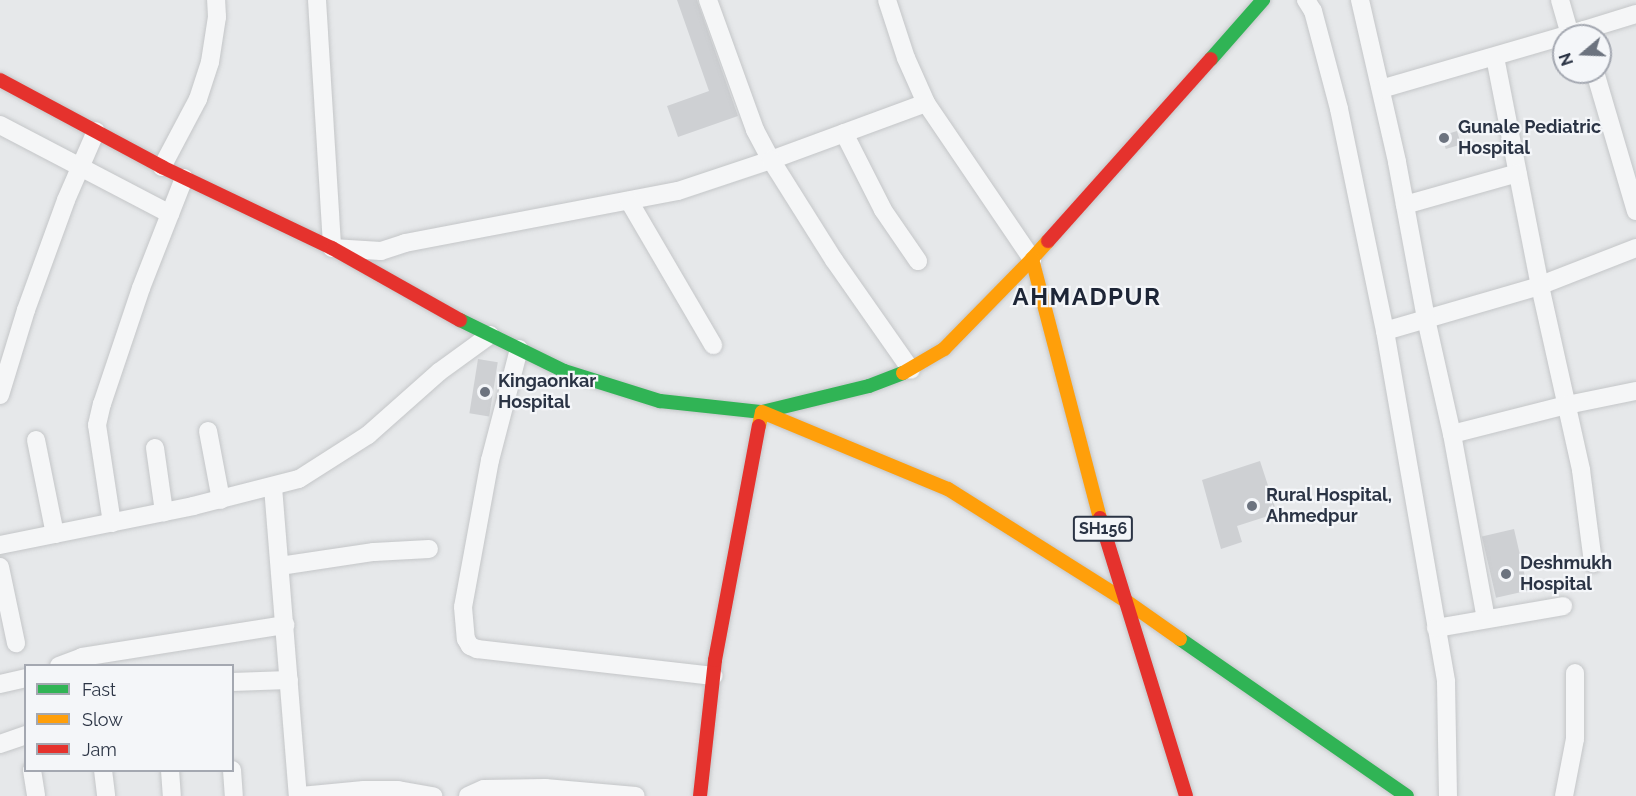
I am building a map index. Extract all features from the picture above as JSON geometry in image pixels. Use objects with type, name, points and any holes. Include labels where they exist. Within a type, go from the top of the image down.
[{"type":"main road","points":[[762,412],[869,386],[911,370],[944,349],[1032,259],[1263,0]]},
{"type":"main road","points":[[0,80],[162,167],[332,248],[429,304],[564,371],[660,401],[762,412],[948,489],[1126,602],[1407,796]]},
{"type":"main road","name":"SH156","points":[[1032,259],[1095,502],[1186,796]]},
{"type":"main road","points":[[700,796],[714,676],[762,412]]},
{"type":"street","points":[[162,167],[198,99],[210,62],[218,17],[216,0]]},
{"type":"street","points":[[317,0],[332,248],[381,251],[405,243],[678,191],[771,160],[926,103]]},
{"type":"street","points":[[708,0],[754,130],[834,260],[911,370]]},
{"type":"street","points":[[887,0],[906,58],[926,103],[1032,259]]},
{"type":"street","points":[[1306,0],[1313,11],[1339,109],[1385,331],[1446,682],[1448,796]]},
{"type":"street","points":[[1360,0],[1452,434],[1486,619]]},
{"type":"street","points":[[1560,0],[1575,24]]},
{"type":"street","points":[[1607,24],[1636,14]]},
{"type":"street","points":[[1380,89],[1552,41]]},
{"type":"street","points":[[1495,57],[1540,286],[1581,470],[1593,563]]},
{"type":"street","points":[[1599,84],[1636,211]]},
{"type":"street","points":[[0,125],[170,214]]},
{"type":"street","points":[[0,395],[7,351],[66,200],[96,132]]},
{"type":"street","points":[[844,133],[883,210],[918,261]]},
{"type":"street","points":[[1405,205],[1518,173]]},
{"type":"street","points":[[112,523],[97,425],[141,288],[184,178]]},
{"type":"street","points":[[628,201],[713,345]]},
{"type":"street","points":[[1385,331],[1540,286],[1636,248]]},
{"type":"street","points":[[0,545],[221,500],[300,479],[368,435],[439,372],[490,334]]},
{"type":"street","points":[[519,349],[490,460],[463,607],[466,639],[470,646],[477,649],[714,676]]},
{"type":"street","points":[[1452,434],[1567,405],[1636,391]]},
{"type":"street","points":[[208,430],[221,500]]},
{"type":"street","points":[[36,440],[55,534]]},
{"type":"street","points":[[155,448],[164,512]]},
{"type":"street","points":[[273,488],[300,796],[398,790],[433,796]]},
{"type":"street","points":[[280,566],[374,552],[429,549]]},
{"type":"street","points":[[0,567],[16,643]]},
{"type":"street","points":[[1436,627],[1563,606]]},
{"type":"street","points":[[63,664],[82,657],[285,625]]},
{"type":"street","points":[[1564,796],[1575,739],[1575,673]]},
{"type":"street","points":[[0,684],[24,678]]},
{"type":"street","points":[[234,682],[289,680]]},
{"type":"street","points":[[0,744],[24,736]]},
{"type":"street","points":[[32,772],[36,796]]},
{"type":"street","points":[[104,772],[106,796]]},
{"type":"street","points":[[170,772],[172,796]]},
{"type":"street","points":[[232,772],[234,796]]},
{"type":"street","points":[[468,796],[484,789],[535,788],[636,796]]},
{"type":"building","points":[[677,0],[697,0],[738,116],[678,137],[667,106],[709,91]]},
{"type":"building","points":[[1457,131],[1461,144],[1446,149],[1442,136]]},
{"type":"building","points":[[478,359],[498,362],[489,416],[469,413]]},
{"type":"building","points":[[1260,461],[1277,513],[1237,526],[1242,542],[1221,549],[1202,480]]},
{"type":"building","points":[[1514,529],[1528,590],[1496,598],[1482,536]]},
{"type":"traffic: fast","points":[[1211,59],[1263,0]]},
{"type":"traffic: fast","points":[[460,320],[564,371],[660,401],[762,412],[869,386],[903,373]]},
{"type":"traffic: fast","points":[[1180,639],[1407,796]]},
{"type":"traffic: slow","points":[[1048,241],[1032,259],[1100,518]]},
{"type":"traffic: slow","points":[[903,373],[944,349],[1032,259]]},
{"type":"traffic: slow","points":[[759,426],[762,412],[948,489],[1126,601],[1180,639]]},
{"type":"traffic: jam","points":[[1048,241],[1211,59]]},
{"type":"traffic: jam","points":[[0,80],[162,167],[332,248],[460,320]]},
{"type":"traffic: jam","points":[[700,796],[715,660],[759,426]]},
{"type":"traffic: jam","points":[[1100,518],[1186,796]]},
{"type":"place","name":"Gunale Pediatric Hospital","points":[[1444,138]]},
{"type":"place","name":"Kingaonkar Hospital","points":[[485,392]]},
{"type":"place","name":"Rural Hospital, Ahmedpur","points":[[1252,506]]},
{"type":"place","name":"Deshmukh Hospital","points":[[1506,574]]},
{"type":"district","name":"AHMADPUR","points":[[1087,297]]}]
